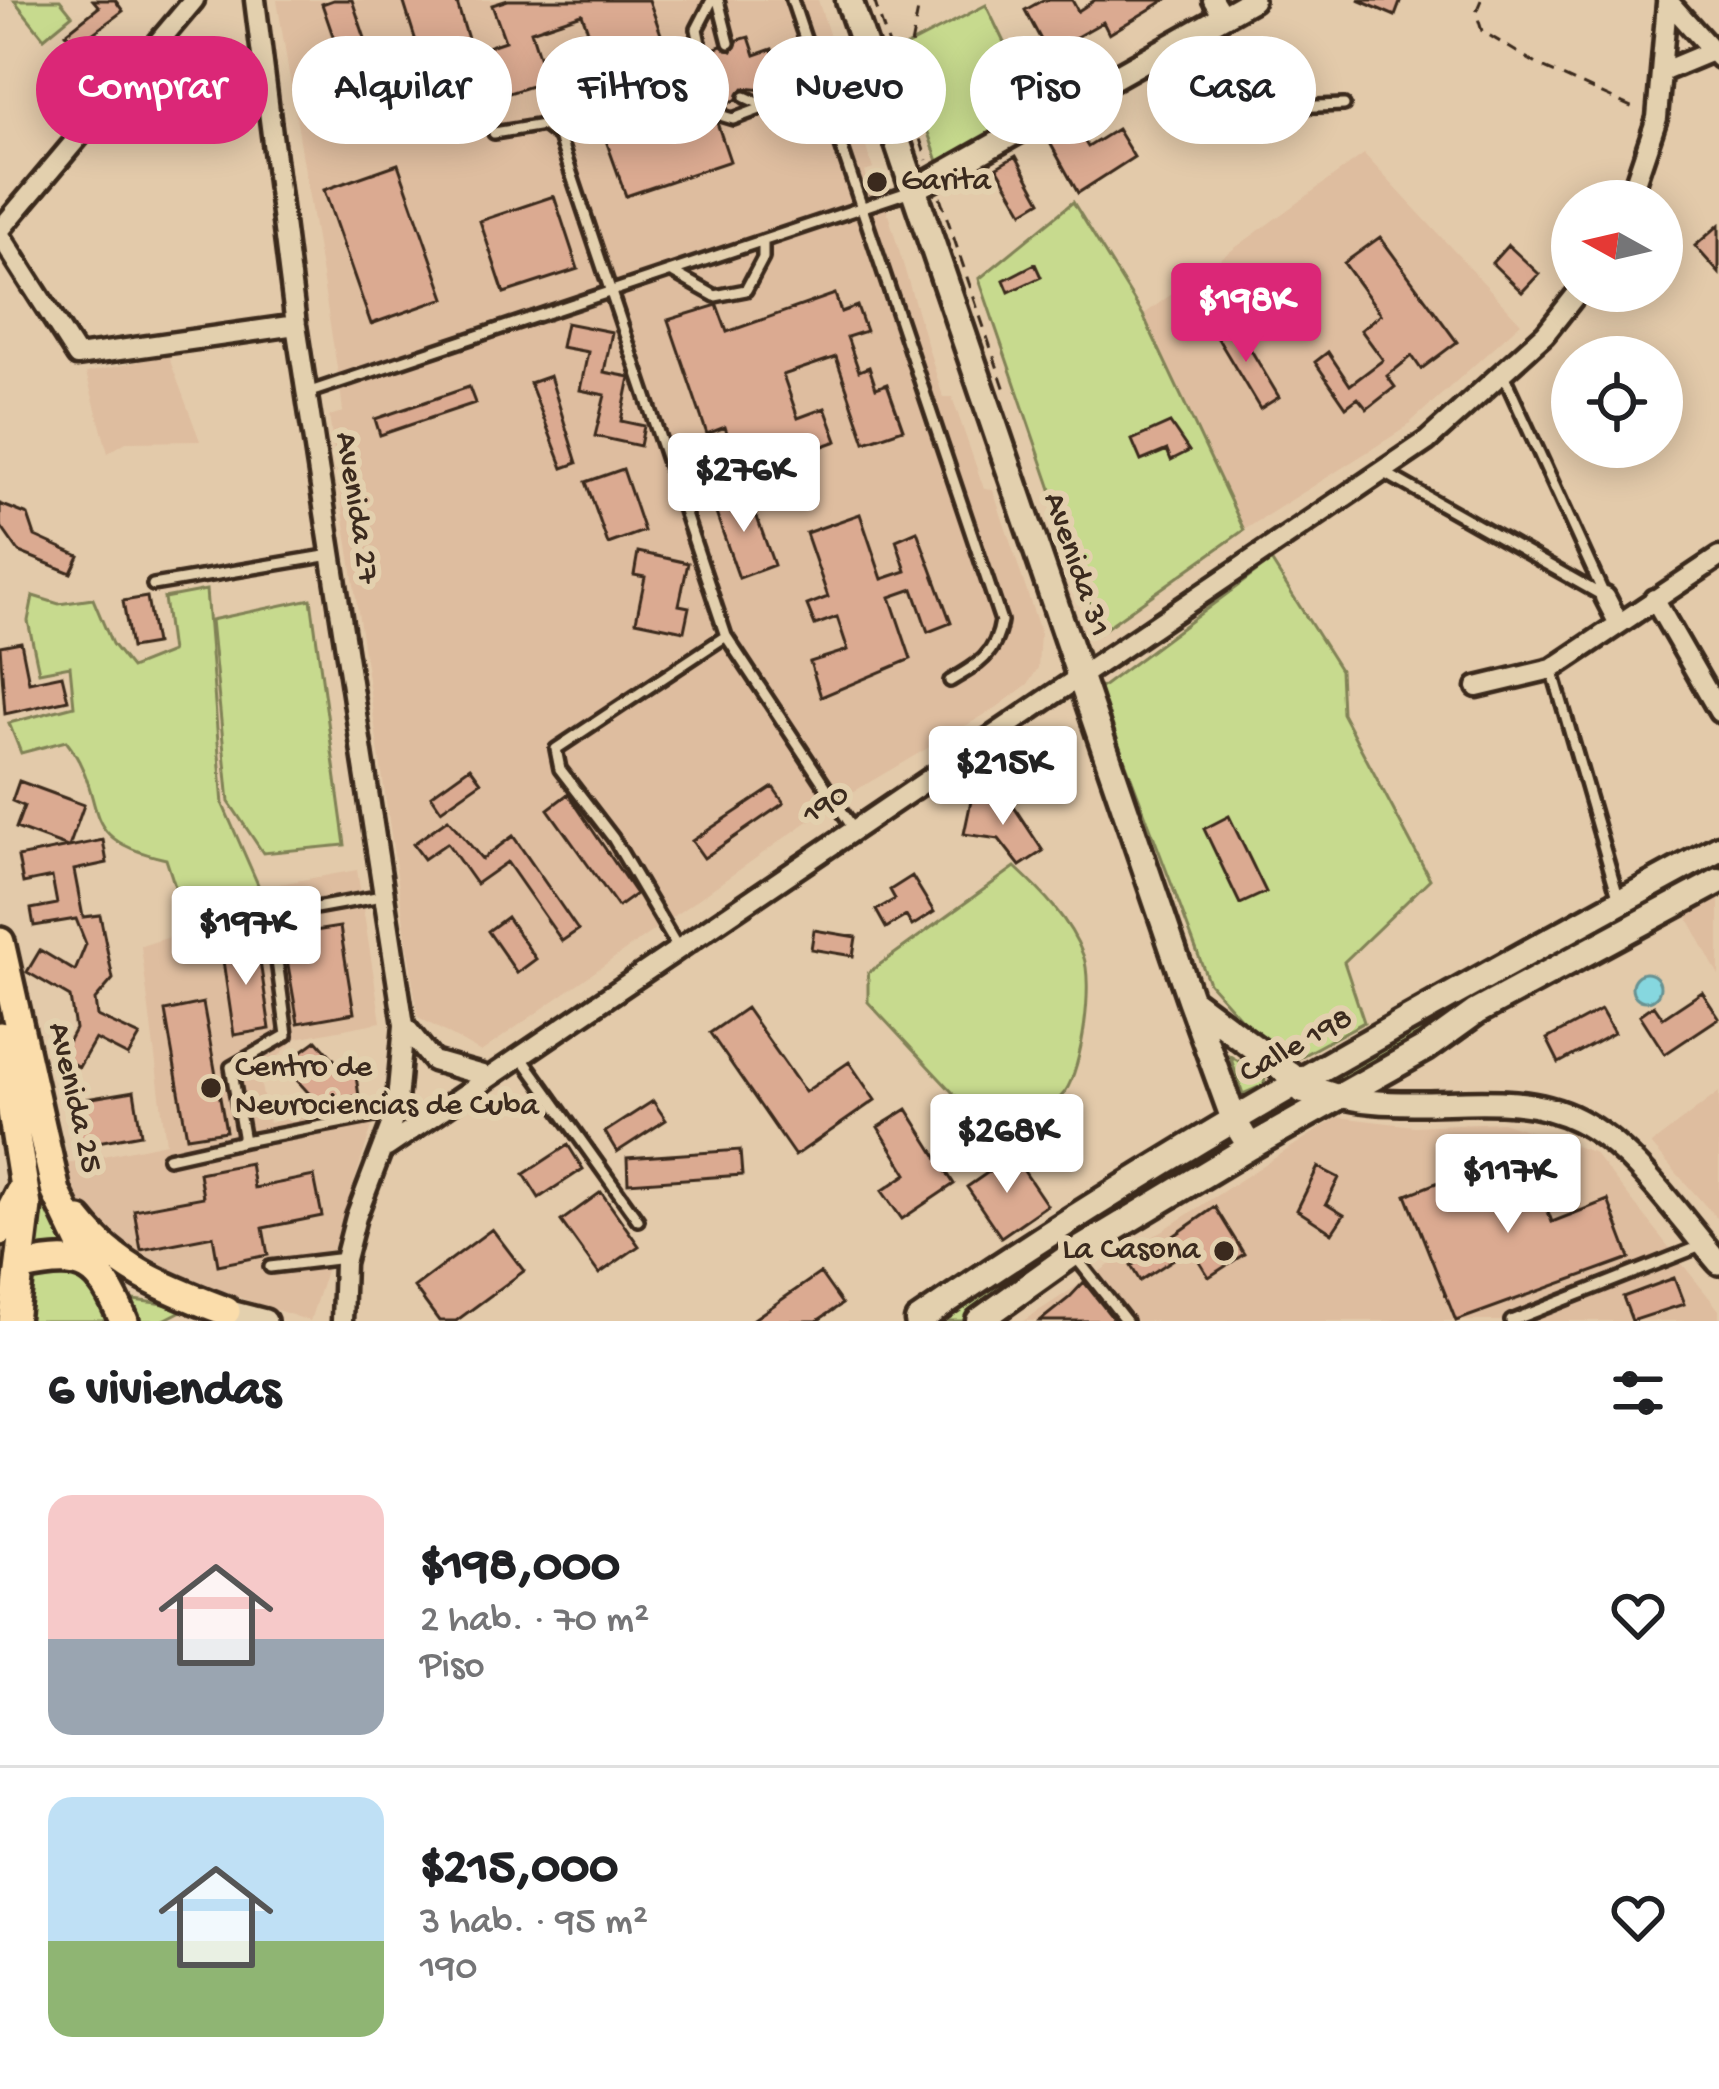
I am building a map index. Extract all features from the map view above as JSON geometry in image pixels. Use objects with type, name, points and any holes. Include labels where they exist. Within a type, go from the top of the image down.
[{"type":"main road","name":"Avenida 31","points":[[849,0],[924,185],[1077,674],[1234,1120],[1250,1147]]},
{"type":"main road","name":"Calle 198","points":[[979,1321],[1074,1253],[1426,1048],[1471,1001],[1619,902],[1719,848]]},
{"type":"main road","name":"Calle 198","points":[[918,1321],[1053,1228],[1300,1082],[1716,887]]},
{"type":"main road","name":"Avenida 25","points":[[0,942],[56,1192],[124,1321]]},
{"type":"main road","points":[[1190,999],[1300,1082],[1305,1115]]},
{"type":"main road","name":"Avenida 25","points":[[0,1036],[24,1170],[8,1271],[13,1316]]},
{"type":"main road","points":[[0,1231],[16,1206],[24,1170]]},
{"type":"main road","points":[[56,1192],[114,1259],[148,1281],[226,1311]]},
{"type":"main road","points":[[8,1271],[56,1260],[226,1311]]},
{"type":"main road","points":[[180,1321],[191,1314],[226,1311]]},
{"type":"street","points":[[194,0],[0,233],[77,356],[296,325]]},
{"type":"street","name":"Avenida 27","points":[[255,0],[296,325],[404,1024],[396,1112],[345,1258],[341,1321]]},
{"type":"street","points":[[1180,36],[1218,8],[1252,0]]},
{"type":"street","points":[[1664,71],[1716,55],[1667,1]]},
{"type":"street","points":[[1636,180],[1657,118],[1667,1]]},
{"type":"street","points":[[924,185],[1147,60]]},
{"type":"street","name":"190","points":[[387,1147],[1077,674],[1427,441],[1503,374],[1561,312]]},
{"type":"street","points":[[1477,687],[1552,669],[1719,557]]},
{"type":"street","points":[[1605,597],[1618,622]]},
{"type":"street","points":[[1654,599],[1719,712]]},
{"type":"street","points":[[404,1024],[433,1061],[489,1077]]},
{"type":"street","points":[[1300,1082],[1333,1098],[1411,1107],[1514,1102],[1580,1120],[1619,1150],[1719,1263]]},
{"type":"street","points":[[226,1311],[265,1321]]},
{"type":"lane","points":[[715,0],[726,36]]},
{"type":"lane","points":[[698,36],[697,29],[715,0]]},
{"type":"lane","points":[[792,0],[804,36]]},
{"type":"lane","points":[[745,97],[753,101]]},
{"type":"lane","points":[[1316,106],[1344,105]]},
{"type":"lane","points":[[512,131],[543,125],[559,137],[726,637],[853,828]]},
{"type":"lane","points":[[838,144],[1001,622],[998,644],[984,661],[950,681]]},
{"type":"lane","points":[[307,393],[860,212],[924,185]]},
{"type":"lane","points":[[674,273],[715,296],[746,290],[763,258],[764,241]]},
{"type":"lane","points":[[1503,374],[1605,597]]},
{"type":"lane","points":[[1382,471],[1605,597]]},
{"type":"lane","points":[[153,585],[332,554]]},
{"type":"lane","points":[[678,948],[613,838],[560,770],[556,748],[726,637]]},
{"type":"lane","points":[[1552,669],[1619,902]]},
{"type":"lane","points":[[244,1141],[231,1067],[287,1035],[272,916],[382,896]]},
{"type":"lane","points":[[520,1055],[638,1220]]},
{"type":"lane","points":[[168,1158],[396,1112]]},
{"type":"lane","points":[[1053,1228],[1126,1321]]},
{"type":"lane","points":[[1511,1321],[1703,1245]]},
{"type":"lane","points":[[270,1267],[345,1258]]},
{"type":"path","points":[[874,0],[885,36]]},
{"type":"path","points":[[913,36],[920,0]]},
{"type":"path","points":[[1481,0],[1476,12],[1481,31],[1540,66],[1657,118]]},
{"type":"path","points":[[915,144],[924,185],[1005,392]]},
{"type":"shaded area","points":[[277,0],[818,0],[830,36],[753,36],[753,144],[865,144],[873,169],[865,172],[872,196],[882,194],[943,397],[952,397],[984,489],[993,490],[1040,631],[1038,668],[1028,684],[996,708],[834,803],[481,1052],[418,1017],[329,416],[343,412],[301,144],[512,144],[512,36],[292,36],[292,92]]},
{"type":"shaded area","points":[[1364,154],[1521,323],[1402,430],[1244,530],[1143,315]]},
{"type":"shaded area","points":[[168,355],[200,441],[126,442],[108,453],[86,373]]},
{"type":"shaded area","name":"Centro de Neurociencias de Cuba","points":[[357,870],[381,1022],[296,1038],[259,1077],[269,1123],[381,1098],[310,1321],[141,1265],[85,1214],[64,1164],[166,1143],[141,946],[183,933],[180,902]]},
{"type":"shaded area","points":[[1719,891],[1719,976],[1684,911]]},
{"type":"shaded area","points":[[1719,1092],[1719,1221],[1651,1144]]},
{"type":"shaded area","points":[[1338,1117],[1414,1126],[1502,1122],[1593,1152],[1719,1310],[1719,1321],[1023,1321]]},
{"type":"green space","points":[[14,0],[60,0],[72,15],[42,36]]},
{"type":"green space","points":[[986,5],[1001,36],[970,36],[973,144],[939,164],[932,144],[946,144],[946,36],[926,36]]},
{"type":"green space","points":[[1073,202],[1143,315],[1244,530],[1100,632],[979,279]]},
{"type":"green space","points":[[1271,561],[1340,670],[1342,713],[1430,879],[1344,962],[1364,1022],[1296,1059],[1261,1041],[1209,983],[1098,690]]},
{"type":"green space","points":[[206,590],[223,805],[259,887],[180,902],[166,859],[136,850],[104,829],[80,763],[66,741],[21,753],[9,723],[74,706],[70,666],[39,672],[28,621],[33,596],[59,604],[93,599],[112,644],[131,668],[171,652],[164,598]]},
{"type":"green space","points":[[311,599],[345,845],[263,853],[229,802],[211,620]]},
{"type":"green space","points":[[1719,861],[1719,867],[1485,994],[1484,990]]},
{"type":"green space","points":[[1015,867],[1071,930],[1086,968],[1087,1004],[1077,1064],[1065,1092],[1033,1120],[996,1139],[868,1002],[868,973]]},
{"type":"green space","points":[[1448,1013],[1449,1018],[1344,1083],[1334,1077]]},
{"type":"green space","points":[[1230,1056],[1265,1077],[1264,1085],[1243,1094]]},
{"type":"green space","points":[[33,1135],[72,1247],[33,1251],[37,1216]]},
{"type":"green space","points":[[1226,1137],[1229,1150],[1068,1247],[963,1321],[934,1321],[1061,1233]]},
{"type":"green space","points":[[75,1270],[91,1280],[114,1321],[23,1321],[29,1287],[39,1275]]},
{"type":"green space","points":[[125,1299],[189,1307],[162,1321],[134,1321]]},
{"type":"water","points":[[1646,973],[1656,977],[1660,987],[1656,997],[1646,1001],[1636,997],[1632,987],[1636,977]]},
{"type":"building","points":[[93,0],[115,0],[123,11],[89,36],[68,36],[66,33],[99,7]]},
{"type":"building","points":[[352,0],[364,36],[333,36],[322,4]]},
{"type":"building","points":[[403,0],[456,0],[467,36],[414,36]]},
{"type":"building","points":[[508,0],[649,0],[662,36],[590,36],[582,14],[531,31],[536,84],[512,92],[512,36],[503,36],[492,5]]},
{"type":"building","points":[[1043,0],[1072,0],[1078,11],[1095,0],[1165,0],[1109,34],[1103,22],[1078,36],[1039,36],[1025,10]]},
{"type":"building","points":[[1358,0],[1401,0],[1395,16]]},
{"type":"building","points":[[749,37],[753,89],[743,88],[729,102],[729,50]]},
{"type":"building","points":[[1123,139],[1134,157],[1078,193],[1051,144],[1088,147],[1123,144]]},
{"type":"building","points":[[607,144],[724,144],[730,161],[626,196]]},
{"type":"building","points":[[1016,156],[1041,201],[1023,212],[997,167]]},
{"type":"building","points":[[398,164],[445,298],[371,324],[324,190]]},
{"type":"building","points":[[554,196],[578,269],[504,293],[480,221]]},
{"type":"building","points":[[1719,225],[1719,273],[1695,246]]},
{"type":"building","points":[[1380,237],[1457,342],[1421,369],[1412,356],[1387,376],[1395,387],[1367,409],[1358,398],[1346,407],[1315,362],[1328,352],[1350,385],[1383,360],[1361,330],[1381,314],[1344,263]]},
{"type":"building","points":[[1508,245],[1539,274],[1522,292],[1492,263]]},
{"type":"building","points":[[1035,264],[1041,277],[1009,292],[1004,280]]},
{"type":"building","points":[[835,294],[841,312],[857,306],[866,331],[847,337],[859,371],[869,367],[876,388],[887,384],[903,429],[865,442],[836,357],[783,375],[798,418],[825,408],[837,441],[741,475],[725,427],[707,434],[668,320],[717,305],[727,332]]},
{"type":"building","points":[[1233,320],[1279,397],[1260,409],[1214,332]]},
{"type":"building","points":[[566,323],[612,332],[604,372],[630,377],[621,421],[644,426],[640,446],[595,436],[605,395],[580,390],[588,352],[561,347]]},
{"type":"building","points":[[550,376],[577,463],[563,468],[530,383]]},
{"type":"building","points":[[469,387],[475,403],[380,435],[375,419]]},
{"type":"building","points":[[1170,423],[1189,451],[1171,460],[1167,450],[1141,461],[1132,440]]},
{"type":"building","points":[[623,469],[644,531],[608,544],[586,482]]},
{"type":"building","points":[[748,492],[774,565],[739,578],[713,505]]},
{"type":"building","points":[[0,504],[28,515],[35,536],[79,556],[71,573],[19,552],[0,525]]},
{"type":"building","points":[[860,514],[882,579],[906,571],[896,540],[917,531],[951,623],[928,632],[913,589],[890,597],[911,659],[821,697],[810,662],[848,650],[837,617],[815,625],[807,605],[828,597],[806,533]]},
{"type":"building","points":[[638,552],[688,563],[679,605],[689,607],[684,631],[636,621],[645,577],[634,575]]},
{"type":"building","points":[[147,597],[155,644],[131,648],[123,601]]},
{"type":"building","points":[[21,642],[29,682],[62,675],[68,700],[5,714],[0,646]]},
{"type":"building","points":[[470,767],[481,782],[441,810],[431,795]]},
{"type":"building","points":[[19,781],[84,805],[69,847],[103,840],[107,863],[74,870],[83,917],[100,915],[113,979],[95,1000],[97,1016],[140,1036],[128,1056],[95,1039],[79,1067],[60,1057],[75,1029],[70,997],[27,972],[40,950],[75,971],[86,944],[76,919],[34,926],[31,909],[57,904],[52,877],[23,883],[18,857],[68,847],[16,828],[24,806],[12,801]]},
{"type":"building","points":[[773,787],[784,803],[704,858],[692,841]]},
{"type":"building","points":[[568,794],[636,894],[618,907],[548,809]]},
{"type":"building","points":[[996,799],[1001,807],[1010,801],[1043,851],[1020,866],[999,839],[964,834],[971,801]]},
{"type":"building","points":[[1229,816],[1266,892],[1240,904],[1204,829]]},
{"type":"building","points":[[448,819],[482,859],[513,836],[578,930],[562,941],[507,862],[476,884],[447,843],[424,859],[413,844]]},
{"type":"building","points":[[912,876],[934,912],[912,926],[906,916],[886,928],[876,910],[895,899],[890,890]]},
{"type":"building","points":[[507,917],[536,959],[517,973],[488,931]]},
{"type":"building","points":[[340,927],[354,1013],[298,1023],[283,936]]},
{"type":"building","points":[[814,930],[856,937],[853,956],[811,949]]},
{"type":"building","points":[[257,941],[270,1029],[234,1035],[221,947]]},
{"type":"building","points":[[1702,992],[1719,1018],[1665,1054],[1640,1015],[1654,1005],[1663,1018]]},
{"type":"building","points":[[203,1003],[226,1131],[187,1137],[165,1011]]},
{"type":"building","points":[[746,1008],[805,1092],[849,1062],[875,1100],[795,1156],[710,1033]]},
{"type":"building","points":[[1601,1010],[1614,1033],[1559,1063],[1547,1039]]},
{"type":"building","points":[[317,1040],[339,1065],[354,1063],[359,1096],[316,1101],[283,1065]]},
{"type":"building","points":[[134,1091],[141,1134],[76,1146],[68,1102]]},
{"type":"building","points":[[653,1101],[666,1120],[617,1152],[605,1132]]},
{"type":"building","points":[[907,1109],[954,1184],[902,1219],[882,1191],[907,1174],[878,1127]]},
{"type":"building","points":[[568,1145],[583,1169],[539,1198],[524,1174]]},
{"type":"building","points":[[1524,1148],[1552,1222],[1608,1200],[1630,1258],[1456,1321],[1406,1195]]},
{"type":"building","points":[[740,1150],[742,1175],[628,1183],[627,1158]]},
{"type":"building","points":[[1013,1155],[1047,1205],[1001,1237],[967,1187]]},
{"type":"building","name":"Centro de Neurociencias de Cuba","points":[[250,1163],[254,1188],[314,1176],[322,1216],[263,1228],[268,1255],[218,1265],[213,1236],[141,1250],[134,1210],[203,1197],[199,1173]]},
{"type":"building","points":[[1318,1167],[1339,1178],[1326,1204],[1344,1215],[1332,1233],[1297,1210]]},
{"type":"building","points":[[601,1192],[639,1246],[599,1274],[561,1221]]},
{"type":"building","points":[[1215,1207],[1244,1254],[1209,1277],[1191,1248],[1140,1281],[1131,1266]]},
{"type":"building","points":[[492,1229],[524,1271],[456,1321],[439,1321],[414,1287]]},
{"type":"building","points":[[820,1273],[842,1304],[817,1321],[751,1321]]},
{"type":"building","points":[[1674,1278],[1684,1304],[1632,1321],[1623,1297]]},
{"type":"building","points":[[1084,1282],[1115,1321],[1040,1321],[1069,1298]]},
{"type":"place","name":"Garita","points":[[877,182]]},
{"type":"place","name":"Centro de Neurociencias de Cuba","points":[[211,1088]]},
{"type":"place","name":"La Casona","points":[[1224,1251]]}]
